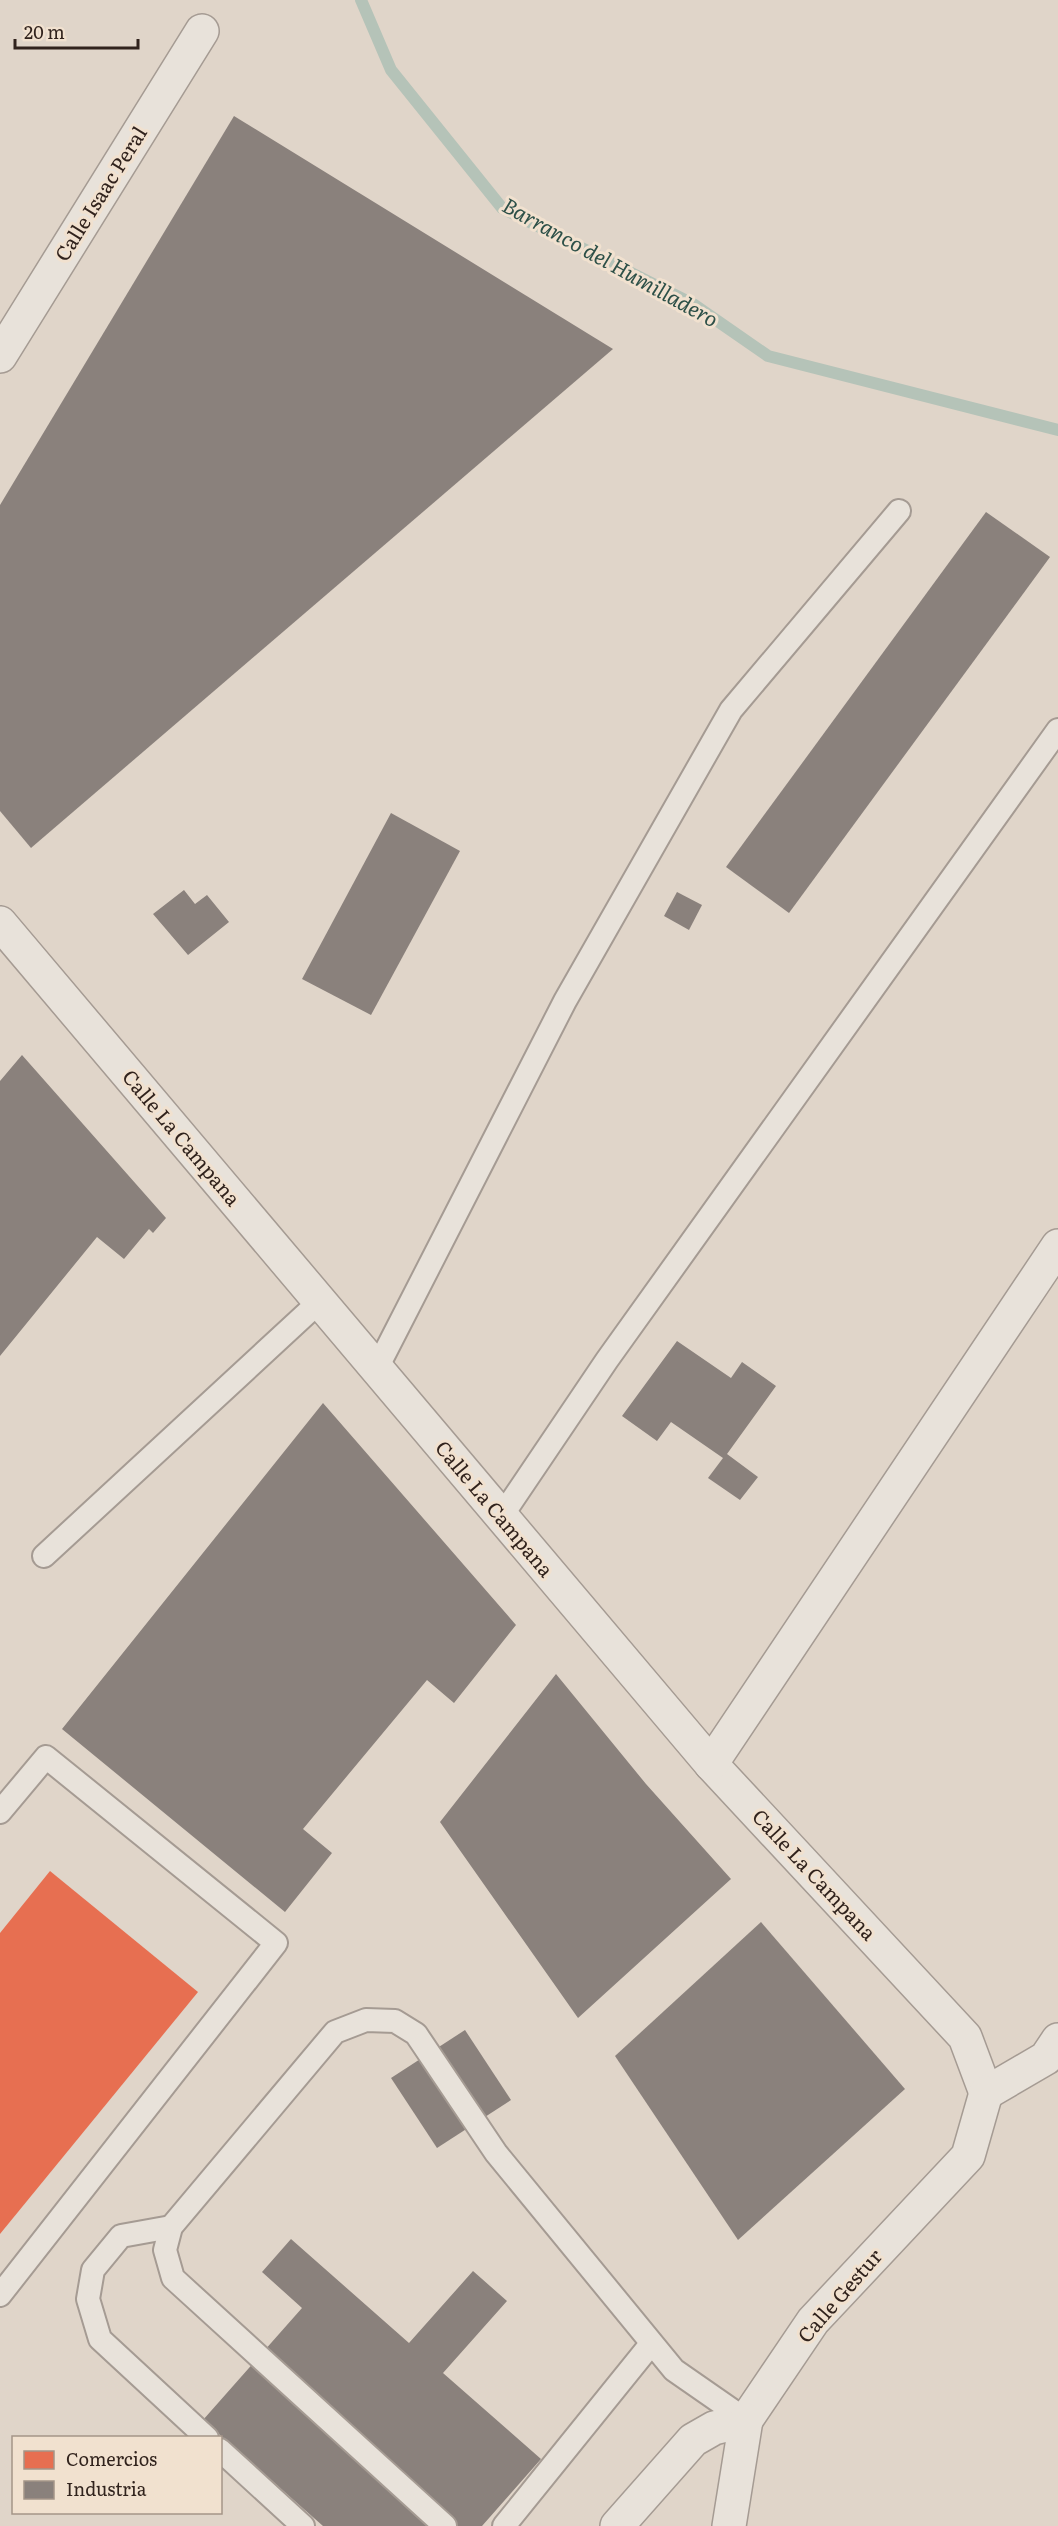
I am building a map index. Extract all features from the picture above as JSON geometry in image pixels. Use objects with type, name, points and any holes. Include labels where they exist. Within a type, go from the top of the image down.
[{"type":"street","name":"Calle Isaac Peral","points":[[0,356],[202,32]]},
{"type":"street","name":"Calle La Campana","points":[[0,923],[318,1302],[711,1764],[965,2037],[986,2093]]},
{"type":"street","points":[[711,1764],[1058,1246]]},
{"type":"street","points":[[986,2093],[1046,2058],[1058,2040]]},
{"type":"street","name":"Calle Gestur","points":[[746,2420],[813,2321],[968,2156],[986,2093]]},
{"type":"street","points":[[617,2526],[693,2440],[714,2428],[746,2420],[729,2526]]},
{"type":"lane","points":[[376,1370],[565,1001],[731,710],[899,511]]},
{"type":"lane","points":[[501,1517],[608,1360],[1058,730]]},
{"type":"lane","points":[[44,1556],[318,1302]]},
{"type":"lane","points":[[0,1812],[46,1756],[276,1943],[0,2295]]},
{"type":"lane","points":[[445,2526],[172,2278],[165,2250],[171,2227],[335,2032],[366,2020],[395,2022],[416,2034],[496,2153],[651,2344],[674,2370],[746,2420]]},
{"type":"lane","points":[[171,2227],[121,2236],[93,2270],[88,2299],[100,2339],[205,2436]]},
{"type":"lane","points":[[504,2526],[651,2344]]},
{"type":"lane","points":[[222,2452],[303,2526]]},
{"type":"building: Comercios","points":[[50,1871],[198,1992],[0,2234],[0,1933]]},
{"type":"building: Industria","points":[[234,116],[613,349],[31,848],[0,811],[0,505]]},
{"type":"building: Industria","points":[[986,512],[1050,557],[789,913],[726,867]]},
{"type":"building: Industria","points":[[391,813],[460,851],[371,1015],[302,979]]},
{"type":"building: Industria","points":[[184,890],[195,904],[207,895],[229,922],[188,955],[153,914]]},
{"type":"building: Industria","points":[[677,892],[702,905],[689,930],[664,916]]},
{"type":"building: Industria","points":[[22,1055],[166,1218],[153,1233],[149,1229],[124,1259],[97,1237],[0,1356],[0,1081]]},
{"type":"building: Industria","points":[[677,1341],[731,1378],[742,1362],[776,1386],[727,1454],[758,1477],[740,1500],[708,1478],[723,1458],[671,1422],[657,1441],[622,1416]]},
{"type":"building: Industria","points":[[323,1403],[516,1625],[454,1703],[427,1680],[303,1829],[332,1853],[285,1912],[62,1729]]},
{"type":"building: Industria","points":[[556,1674],[646,1784],[731,1879],[578,2018],[440,1822]]},
{"type":"building: Industria","points":[[761,1922],[905,2089],[738,2240],[615,2056]]},
{"type":"building: Industria","points":[[465,2030],[511,2100],[437,2148],[391,2078]]},
{"type":"building: Industria","points":[[291,2239],[409,2343],[473,2271],[507,2301],[443,2373],[541,2459],[482,2526],[323,2526],[203,2420],[302,2308],[262,2272]]},
{"type":"waterway","name":"Barranco del Humilladero","points":[[361,0],[391,70],[502,208],[693,304],[768,356],[1058,430]]}]
